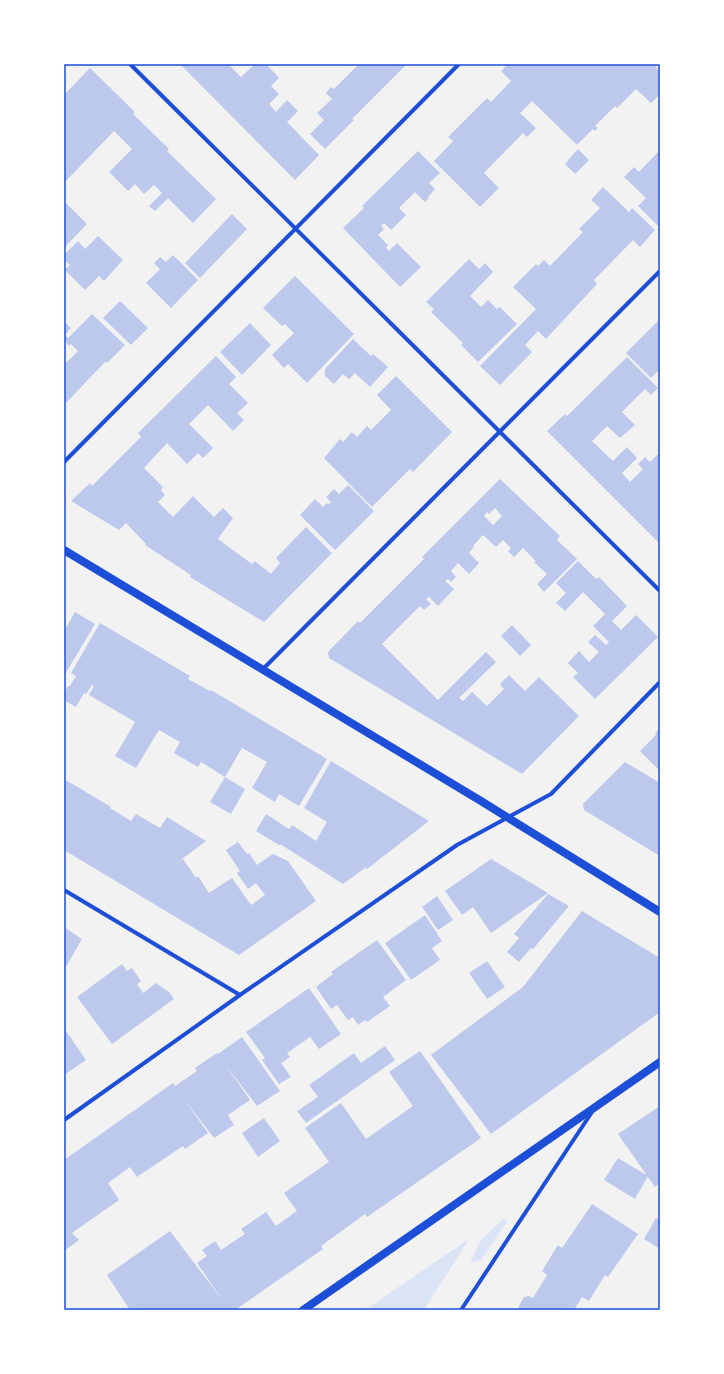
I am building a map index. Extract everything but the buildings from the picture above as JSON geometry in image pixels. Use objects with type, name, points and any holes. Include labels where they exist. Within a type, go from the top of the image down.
[{"type":"main road","points":[[64,550],[481,801],[506,818],[660,912]]},
{"type":"main road","points":[[303,1310],[660,1062]]},
{"type":"street","points":[[130,64],[660,591]]},
{"type":"street","points":[[64,462],[458,64]]},
{"type":"street","points":[[263,669],[660,271]]},
{"type":"street","points":[[64,1120],[240,995],[457,845],[551,794],[660,682]]},
{"type":"street","points":[[64,890],[240,995]]},
{"type":"street","points":[[461,1310],[595,1107]]},
{"type":"shaded area","points":[[503,1219],[507,1222],[481,1260],[470,1263],[481,1240]]},
{"type":"shaded area","points":[[469,1239],[424,1310],[365,1310]]}]
